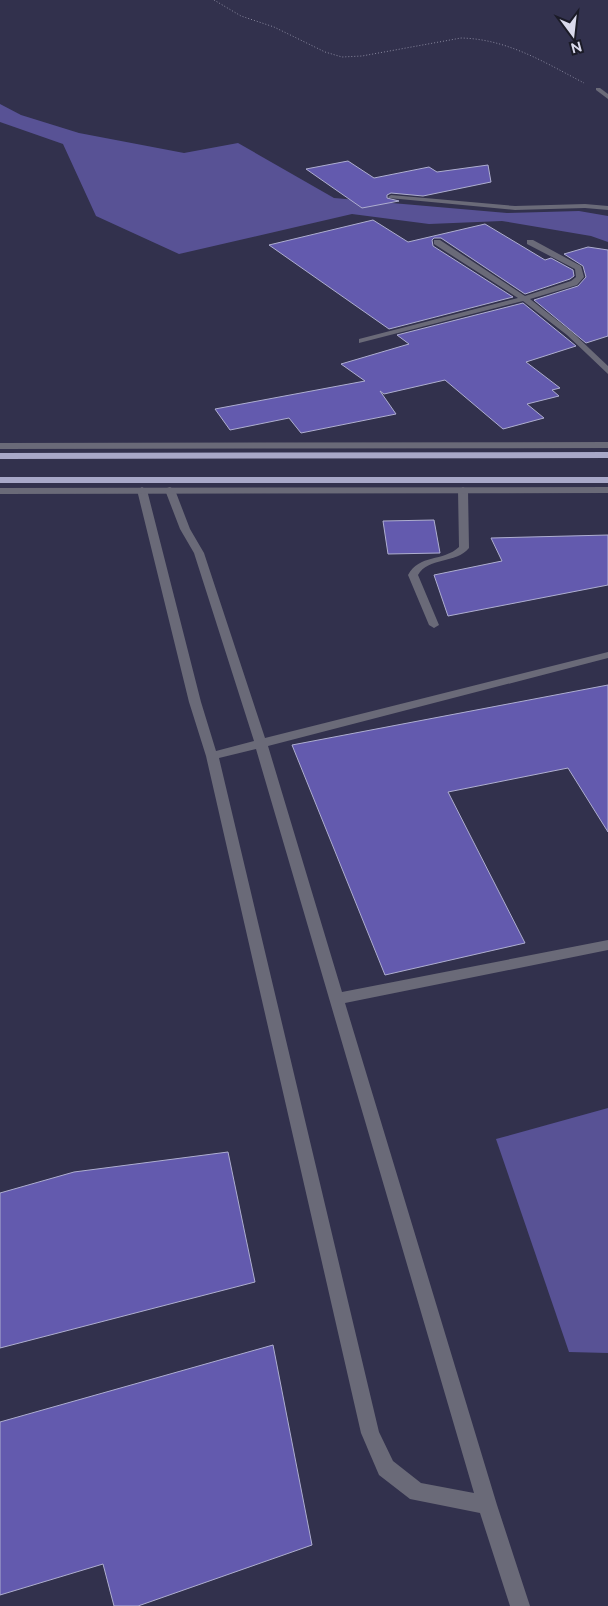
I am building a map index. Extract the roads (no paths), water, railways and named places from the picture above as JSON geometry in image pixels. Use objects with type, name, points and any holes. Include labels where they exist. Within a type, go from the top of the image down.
[{"type":"highway","points":[[0,456],[608,456]]},
{"type":"highway","points":[[0,480],[608,480]]},
{"type":"street","points":[[598,89],[608,97]]},
{"type":"street","points":[[390,197],[515,208],[584,206],[608,208]]},
{"type":"street","points":[[437,242],[556,321],[585,346],[608,371]]},
{"type":"street","points":[[362,341],[442,318],[522,299],[574,283],[580,277],[578,268],[530,242]]},
{"type":"street","points":[[0,446],[608,445]]},
{"type":"street","points":[[142,490],[195,702],[210,750],[370,1433],[386,1468],[417,1492],[487,1505]]},
{"type":"street","points":[[170,490],[186,529],[199,553],[248,709],[261,744],[487,1505],[520,1606]]},
{"type":"street","points":[[434,625],[413,575],[414,570],[421,565],[460,554],[464,548],[463,490]]},
{"type":"street","points":[[0,491],[608,490]]},
{"type":"street","points":[[210,750],[261,744],[608,655]]},
{"type":"street","points":[[336,1000],[608,945]]}]
